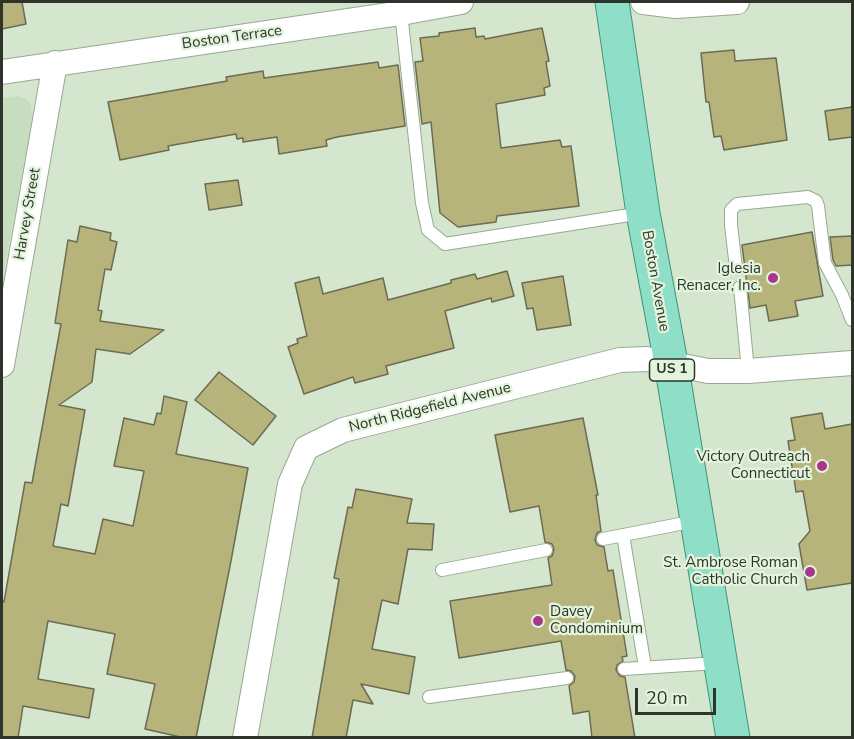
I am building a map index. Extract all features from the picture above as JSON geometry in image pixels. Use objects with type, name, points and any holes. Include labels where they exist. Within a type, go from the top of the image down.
[{"type":"main road","name":"Boston Avenue","points":[[612,2],[643,213],[733,738]]},
{"type":"street","name":"Boston Terrace","points":[[2,72],[461,2]]},
{"type":"street","points":[[643,2],[676,6],[737,2]]},
{"type":"street","name":"Harvey Street","points":[[2,365],[6,314],[56,63]]},
{"type":"street","name":"North Ridgefield Avenue","points":[[245,738],[290,484],[306,448],[343,430],[620,360],[648,359],[708,371],[748,371],[852,363]]},
{"type":"lane","points":[[400,13],[422,203],[428,230],[445,244],[643,213]]},
{"type":"lane","points":[[736,268],[731,210],[737,204],[808,197],[816,201],[818,206],[825,263],[842,294],[852,320]]},
{"type":"lane","points":[[740,287],[748,371]]},
{"type":"lane","points":[[603,539],[696,520]]},
{"type":"lane","points":[[623,535],[645,667]]},
{"type":"lane","points":[[442,570],[546,550]]},
{"type":"lane","points":[[624,669],[720,663]]},
{"type":"lane","points":[[429,697],[567,678]]},
{"type":"shaded area","points":[[19,96],[31,105],[32,121],[2,281],[2,98]]},
{"type":"building","points":[[2,2],[22,2],[26,24],[2,29]]},
{"type":"building","points":[[475,28],[476,37],[484,36],[485,39],[542,28],[549,61],[546,62],[550,86],[544,88],[545,95],[496,104],[501,148],[560,140],[562,147],[571,146],[579,206],[497,216],[496,222],[458,227],[440,213],[431,122],[422,124],[415,62],[423,61],[420,38]]},
{"type":"building","points":[[734,50],[735,61],[776,58],[787,140],[724,150],[721,136],[714,137],[709,102],[706,102],[701,53]]},
{"type":"building","points":[[378,62],[379,68],[398,65],[405,126],[337,137],[326,140],[327,146],[279,154],[277,137],[243,142],[243,138],[237,139],[236,134],[168,146],[169,150],[120,160],[108,102],[227,81],[226,77],[263,71],[264,78]]},
{"type":"building","points":[[852,107],[852,137],[829,140],[825,111]]},
{"type":"building","points":[[238,180],[242,205],[209,210],[205,184]]},
{"type":"building","points":[[80,226],[111,233],[110,240],[117,242],[111,270],[105,269],[98,310],[102,311],[100,321],[164,330],[130,354],[96,349],[92,382],[59,405],[85,410],[68,506],[61,504],[53,546],[95,554],[103,519],[133,526],[144,471],[114,466],[124,418],[154,425],[157,413],[161,414],[164,396],[187,402],[176,454],[248,468],[196,738],[185,738],[145,729],[155,684],[107,674],[115,634],[48,621],[38,679],[94,689],[89,718],[23,706],[18,738],[2,738],[2,601],[4,602],[25,482],[32,483],[61,324],[55,323],[68,240],[77,242]]},
{"type":"building","name":"Iglesia Renacer, Inc.","points":[[812,232],[823,296],[795,301],[798,316],[769,321],[766,305],[750,308],[742,245]]},
{"type":"building","points":[[852,236],[852,265],[836,266],[830,237]]},
{"type":"building","points":[[507,271],[514,296],[492,302],[491,298],[445,311],[454,348],[386,366],[388,374],[355,383],[353,377],[304,394],[288,347],[298,343],[297,339],[307,336],[295,283],[319,277],[323,294],[383,278],[388,300],[475,274],[477,279]]},
{"type":"building","points":[[563,276],[571,325],[537,330],[533,308],[527,309],[522,283]]},
{"type":"building","points":[[219,372],[276,416],[253,445],[195,400]]},
{"type":"building","points":[[822,413],[825,429],[852,424],[852,583],[807,590],[799,544],[810,531],[803,491],[796,492],[788,441],[795,440],[791,418]]},
{"type":"building","name":"Davey Condominium","points":[[583,418],[598,495],[596,495],[601,531],[597,533],[595,540],[597,545],[604,547],[608,571],[613,570],[627,656],[622,657],[623,661],[617,665],[616,670],[620,676],[625,677],[635,738],[592,738],[589,711],[573,714],[569,686],[574,682],[575,676],[571,671],[566,670],[561,641],[459,658],[450,601],[552,585],[548,558],[552,556],[554,549],[552,544],[545,542],[539,506],[510,512],[495,435]]},
{"type":"building","points":[[356,489],[412,499],[407,523],[434,524],[432,550],[408,549],[398,604],[382,600],[372,649],[415,657],[409,694],[361,684],[373,704],[353,700],[346,738],[312,738],[339,579],[334,578],[348,507],[352,508]]},
{"type":"place","name":"Iglesia Renacer, Inc.","points":[[773,278]]},
{"type":"place","name":"Victory Outreach Connecticut","points":[[822,466]]},
{"type":"place","name":"St. Ambrose Roman Catholic Church","points":[[810,572]]},
{"type":"place","name":"Davey Condominium","points":[[538,621]]}]
